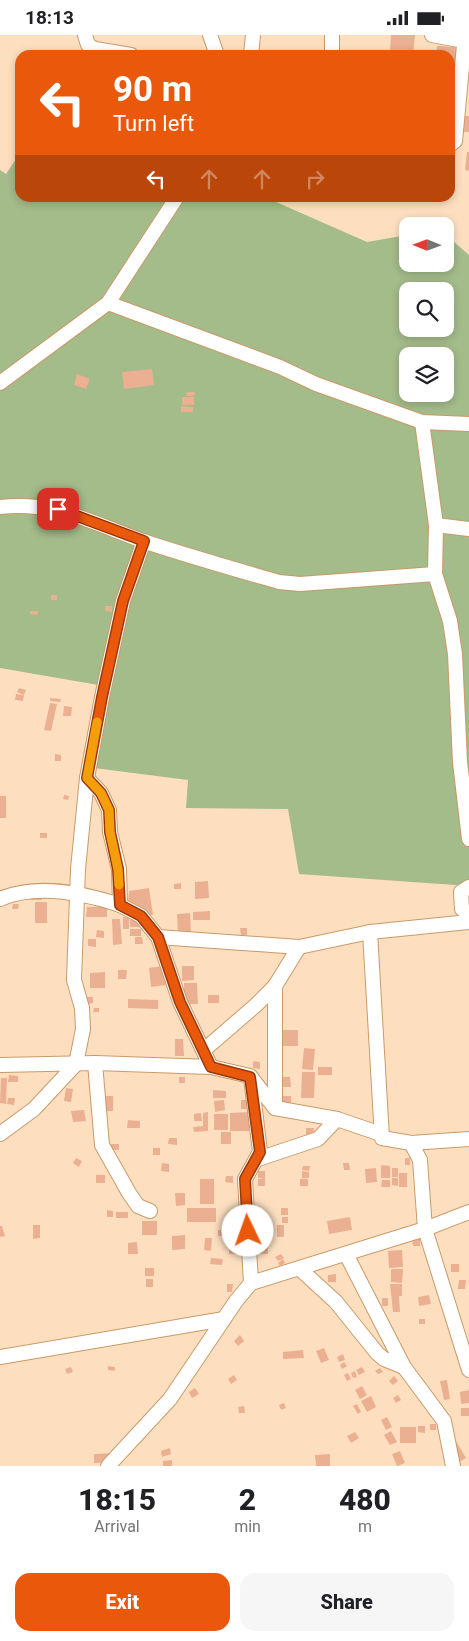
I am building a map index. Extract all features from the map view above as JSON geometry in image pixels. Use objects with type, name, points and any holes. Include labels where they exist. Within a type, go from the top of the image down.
[{"type":"street","points":[[85,35],[88,45],[101,50]]},
{"type":"street","points":[[210,35],[215,50]]},
{"type":"street","points":[[252,50],[253,35]]},
{"type":"street","points":[[332,35],[332,50]]},
{"type":"street","points":[[432,35],[465,38],[455,141]]},
{"type":"street","points":[[0,383],[108,303],[174,202]]},
{"type":"street","points":[[108,303],[280,367],[316,384],[422,422],[469,424]]},
{"type":"street","points":[[422,422],[436,525],[435,574],[450,621],[455,654],[460,761],[469,839]]},
{"type":"street","points":[[0,507],[17,505],[58,509],[144,541],[284,583],[435,574]]},
{"type":"street","points":[[436,525],[469,529]]},
{"type":"street","points":[[0,1134],[34,1109],[76,1064],[83,1029],[82,1007],[74,980],[78,869],[87,778],[123,601],[144,541]]},
{"type":"street","points":[[87,778],[101,793],[109,810],[110,832],[118,869],[120,905]]},
{"type":"street","points":[[469,887],[461,892],[462,909],[469,915]]},
{"type":"street","points":[[0,899],[11,894],[36,892],[78,893],[120,905],[141,916],[158,937],[180,1002],[211,1067]]},
{"type":"street","points":[[158,937],[299,947],[370,932],[469,922]]},
{"type":"street","points":[[370,932],[382,1138],[411,1143],[469,1139]]},
{"type":"street","points":[[204,1050],[256,1005],[274,985],[299,947]]},
{"type":"street","points":[[274,985],[275,1108]]},
{"type":"street","points":[[95,1063],[102,1145],[138,1206],[150,1211]]},
{"type":"street","points":[[0,1065],[95,1063],[211,1067],[250,1077],[275,1108],[337,1119],[381,1134]]},
{"type":"street","points":[[250,1077],[260,1144],[258,1159]]},
{"type":"street","points":[[251,1283],[245,1179],[248,1170],[258,1159],[318,1139],[337,1119]]},
{"type":"street","points":[[411,1143],[420,1160],[424,1229],[469,1370]]},
{"type":"street","points":[[108,1466],[170,1399],[224,1319],[251,1283],[424,1229],[469,1211]]},
{"type":"street","points":[[346,1254],[404,1367],[444,1421],[453,1466]]},
{"type":"street","points":[[300,1269],[336,1302],[376,1353],[384,1359],[404,1367]]},
{"type":"street","points":[[0,1357],[224,1319]]},
{"type":"green space","points":[[15,160],[15,202],[276,202],[367,242],[399,236],[399,273],[454,273],[454,242],[469,255],[469,886],[299,874],[288,809],[186,808],[188,780],[94,768],[110,687],[0,668],[0,170],[6,174]]},
{"type":"building","points":[[391,35],[415,35],[414,50],[390,50]]},
{"type":"building","points":[[437,46],[459,47],[458,60],[455,60],[455,50],[437,50]]},
{"type":"building","points":[[455,67],[457,67],[455,92]]},
{"type":"building","points":[[464,116],[469,116],[469,132],[463,132]]},
{"type":"building","points":[[467,152],[469,152],[469,171],[465,170]]},
{"type":"building","points":[[152,369],[154,385],[124,389],[122,372]]},
{"type":"building","points":[[77,374],[90,379],[86,389],[74,385]]},
{"type":"building","points":[[187,392],[195,392],[194,396],[186,396]]},
{"type":"building","points":[[182,397],[194,397],[194,405],[182,405]]},
{"type":"building","points":[[181,406],[193,407],[193,412],[181,412]]},
{"type":"building","points":[[43,495],[53,495],[53,502],[43,502]]},
{"type":"building","points":[[51,595],[57,595],[57,600],[51,600]]},
{"type":"building","points":[[105,606],[112,606],[112,612],[105,611]]},
{"type":"building","points":[[30,611],[38,611],[38,615],[30,614]]},
{"type":"building","points":[[19,688],[26,690],[24,695],[17,692]]},
{"type":"building","points":[[16,694],[24,695],[23,701],[15,700]]},
{"type":"building","points":[[50,698],[61,699],[60,702],[50,701]]},
{"type":"building","points":[[50,703],[57,704],[51,731],[44,730]]},
{"type":"building","points":[[64,706],[72,707],[71,716],[63,716]]},
{"type":"building","points":[[55,754],[61,755],[61,761],[55,761]]},
{"type":"building","points":[[64,795],[69,796],[68,800],[63,799]]},
{"type":"building","points":[[0,796],[6,796],[6,818],[0,818]]},
{"type":"building","points":[[40,833],[47,833],[47,838],[40,838]]},
{"type":"building","points":[[208,881],[209,898],[195,899],[195,882]]},
{"type":"building","points":[[181,883],[181,889],[174,889],[174,884]]},
{"type":"building","points":[[149,888],[153,915],[127,914],[129,891]]},
{"type":"building","points":[[31,897],[42,897],[42,900],[31,900]]},
{"type":"building","points":[[35,902],[47,902],[47,923],[35,923]]},
{"type":"building","points":[[13,904],[19,904],[18,909],[12,909]]},
{"type":"building","points":[[87,907],[107,907],[107,917],[86,917]]},
{"type":"building","points":[[210,911],[210,920],[193,920],[193,912]]},
{"type":"building","points":[[190,913],[191,933],[178,934],[177,914]]},
{"type":"building","points":[[123,917],[129,918],[129,929],[123,929]]},
{"type":"building","points":[[130,917],[140,917],[140,927],[130,927]]},
{"type":"building","points":[[112,919],[120,919],[122,944],[113,945]]},
{"type":"building","points":[[240,928],[247,928],[247,935],[241,935]]},
{"type":"building","points":[[130,929],[141,929],[141,936],[130,936]]},
{"type":"building","points":[[97,930],[104,931],[104,938],[96,937]]},
{"type":"building","points":[[135,937],[142,937],[143,944],[135,944]]},
{"type":"building","points":[[88,939],[96,939],[96,947],[88,946]]},
{"type":"building","points":[[163,966],[166,985],[151,987],[149,968]]},
{"type":"building","points":[[182,966],[194,966],[194,980],[182,981]]},
{"type":"building","points":[[118,970],[127,970],[126,979],[118,979]]},
{"type":"building","points":[[105,972],[105,988],[90,988],[90,973]]},
{"type":"building","points":[[184,983],[197,983],[198,1004],[184,1004]]},
{"type":"building","points":[[208,995],[219,995],[219,1003],[208,1003]]},
{"type":"building","points":[[86,997],[93,997],[93,1003],[86,1004]]},
{"type":"building","points":[[128,999],[158,1000],[158,1009],[128,1008]]},
{"type":"building","points":[[94,1008],[99,1008],[99,1012],[93,1012]]},
{"type":"building","points":[[278,1030],[298,1030],[298,1046],[278,1046]]},
{"type":"building","points":[[175,1039],[183,1039],[184,1056],[175,1056]]},
{"type":"building","points":[[304,1048],[315,1049],[313,1070],[302,1069]]},
{"type":"building","points":[[253,1061],[260,1062],[260,1069],[253,1068]]},
{"type":"building","points":[[318,1067],[332,1067],[332,1075],[318,1075]]},
{"type":"building","points":[[302,1072],[315,1072],[314,1098],[301,1098]]},
{"type":"building","points":[[9,1075],[18,1076],[18,1082],[8,1082]]},
{"type":"building","points":[[179,1077],[185,1077],[185,1083],[179,1083]]},
{"type":"building","points":[[281,1077],[290,1077],[291,1087],[282,1087]]},
{"type":"building","points":[[1,1078],[7,1078],[6,1104],[0,1103]]},
{"type":"building","points":[[66,1088],[73,1089],[71,1102],[64,1101]]},
{"type":"building","points":[[213,1090],[226,1091],[226,1098],[213,1098]]},
{"type":"building","points":[[106,1096],[113,1096],[113,1111],[106,1111]]},
{"type":"building","points":[[283,1096],[291,1096],[291,1104],[282,1104]]},
{"type":"building","points":[[8,1098],[15,1098],[14,1105],[7,1104]]},
{"type":"building","points":[[224,1100],[225,1110],[215,1112],[214,1101]]},
{"type":"building","points":[[241,1100],[249,1100],[249,1109],[241,1109]]},
{"type":"building","points":[[84,1110],[86,1121],[73,1122],[71,1111]]},
{"type":"building","points":[[208,1112],[208,1131],[194,1132],[193,1127],[203,1126],[203,1113]]},
{"type":"building","points":[[249,1112],[249,1131],[230,1131],[230,1113]]},
{"type":"building","points":[[201,1113],[202,1121],[194,1121],[194,1114]]},
{"type":"building","points":[[214,1114],[228,1114],[228,1130],[214,1130]]},
{"type":"building","points":[[128,1120],[140,1121],[140,1128],[127,1128]]},
{"type":"building","points":[[306,1128],[314,1128],[313,1137],[306,1137]]},
{"type":"building","points":[[221,1132],[231,1132],[231,1144],[221,1144]]},
{"type":"building","points":[[169,1138],[177,1138],[177,1145],[168,1144]]},
{"type":"building","points":[[110,1144],[119,1144],[119,1150],[110,1150]]},
{"type":"building","points":[[153,1148],[160,1148],[160,1155],[153,1155]]},
{"type":"building","points":[[76,1158],[82,1161],[79,1167],[73,1163]]},
{"type":"building","points":[[405,1158],[410,1158],[410,1165],[405,1165]]},
{"type":"building","points":[[162,1163],[169,1164],[169,1172],[161,1171]]},
{"type":"building","points":[[343,1163],[349,1163],[350,1170],[344,1170]]},
{"type":"building","points":[[381,1165],[390,1166],[390,1178],[381,1178]]},
{"type":"building","points":[[303,1166],[310,1166],[309,1171],[302,1170]]},
{"type":"building","points":[[376,1168],[377,1182],[366,1183],[365,1169]]},
{"type":"building","points":[[392,1168],[398,1168],[398,1177],[392,1177]]},
{"type":"building","points":[[258,1171],[265,1171],[265,1179],[258,1178]]},
{"type":"building","points":[[302,1171],[309,1172],[309,1178],[302,1178]]},
{"type":"building","points":[[399,1173],[407,1173],[407,1187],[399,1187]]},
{"type":"building","points":[[96,1175],[105,1175],[105,1183],[96,1183]]},
{"type":"building","points":[[226,1176],[233,1176],[233,1183],[225,1182]]},
{"type":"building","points":[[392,1178],[398,1178],[398,1186],[392,1185]]},
{"type":"building","points":[[200,1179],[214,1179],[214,1204],[200,1204]]},
{"type":"building","points":[[258,1179],[265,1179],[265,1186],[258,1186]]},
{"type":"building","points":[[300,1179],[308,1179],[308,1186],[300,1186]]},
{"type":"building","points":[[382,1180],[390,1180],[390,1187],[381,1187]]},
{"type":"building","points":[[175,1193],[185,1193],[185,1205],[176,1206]]},
{"type":"building","points":[[187,1208],[216,1208],[216,1222],[187,1222]]},
{"type":"building","points":[[281,1208],[288,1208],[288,1215],[281,1215]]},
{"type":"building","points":[[107,1210],[113,1211],[113,1217],[107,1217]]},
{"type":"building","points":[[116,1212],[128,1212],[128,1218],[116,1218]]},
{"type":"building","points":[[282,1217],[288,1217],[288,1223],[282,1223]]},
{"type":"building","points":[[350,1217],[352,1230],[329,1234],[327,1221]]},
{"type":"building","points":[[142,1221],[157,1221],[157,1235],[142,1235]]},
{"type":"building","points":[[33,1225],[40,1225],[40,1238],[33,1239]]},
{"type":"building","points":[[277,1225],[284,1225],[284,1237],[277,1237]]},
{"type":"building","points":[[0,1226],[2,1226],[5,1236],[0,1237]]},
{"type":"building","points":[[264,1226],[264,1234],[259,1234],[259,1227]]},
{"type":"building","points":[[266,1226],[272,1226],[271,1233],[266,1233]]},
{"type":"building","points":[[218,1230],[224,1230],[224,1236],[218,1236]]},
{"type":"building","points":[[185,1235],[185,1249],[172,1250],[172,1236]]},
{"type":"building","points":[[254,1237],[268,1237],[268,1254],[254,1254]]},
{"type":"building","points":[[205,1238],[212,1238],[211,1251],[204,1250]]},
{"type":"building","points":[[412,1239],[420,1239],[420,1246],[413,1246]]},
{"type":"building","points":[[137,1242],[138,1254],[128,1254],[128,1243]]},
{"type":"building","points":[[229,1248],[237,1248],[237,1254],[229,1254]]},
{"type":"building","points":[[402,1250],[403,1267],[389,1268],[388,1251]]},
{"type":"building","points":[[281,1254],[284,1258],[278,1261],[275,1257]]},
{"type":"building","points":[[211,1258],[223,1259],[222,1265],[210,1264]]},
{"type":"building","points":[[283,1259],[285,1263],[280,1266],[278,1263]]},
{"type":"building","points":[[451,1264],[459,1264],[459,1272],[451,1272]]},
{"type":"building","points":[[145,1268],[154,1268],[154,1276],[145,1276]]},
{"type":"building","points":[[391,1269],[403,1269],[402,1283],[391,1282]]},
{"type":"building","points":[[336,1274],[336,1282],[328,1282],[328,1275]]},
{"type":"building","points":[[146,1279],[153,1279],[153,1287],[146,1287]]},
{"type":"building","points":[[459,1280],[466,1280],[465,1289],[458,1289]]},
{"type":"building","points":[[227,1284],[233,1284],[232,1292],[227,1292]]},
{"type":"building","points":[[390,1284],[402,1284],[402,1296],[399,1296],[400,1312],[393,1312]]},
{"type":"building","points":[[429,1295],[431,1304],[419,1306],[418,1297]]},
{"type":"building","points":[[382,1298],[388,1298],[388,1306],[382,1306]]},
{"type":"building","points":[[419,1319],[425,1319],[425,1324],[419,1324]]},
{"type":"building","points":[[240,1335],[244,1341],[238,1346],[234,1341]]},
{"type":"building","points":[[324,1348],[329,1360],[321,1363],[316,1351]]},
{"type":"building","points":[[303,1350],[304,1358],[283,1359],[283,1352]]},
{"type":"building","points":[[343,1354],[345,1360],[339,1362],[337,1357]]},
{"type":"building","points":[[344,1362],[347,1366],[342,1369],[340,1365]]},
{"type":"building","points":[[108,1366],[115,1367],[115,1371],[108,1370]]},
{"type":"building","points":[[71,1367],[73,1372],[67,1374],[65,1369]]},
{"type":"building","points":[[362,1367],[365,1372],[359,1375],[356,1370]]},
{"type":"building","points":[[380,1368],[383,1372],[378,1374],[375,1371]]},
{"type":"building","points":[[355,1371],[357,1377],[353,1378],[351,1373]]},
{"type":"building","points":[[348,1373],[351,1379],[347,1381],[344,1375]]},
{"type":"building","points":[[234,1375],[237,1380],[231,1384],[228,1379]]},
{"type":"building","points":[[394,1376],[398,1381],[393,1385],[389,1381]]},
{"type":"building","points":[[447,1380],[450,1399],[444,1400],[440,1381]]},
{"type":"building","points":[[362,1386],[367,1395],[360,1399],[355,1390]]},
{"type":"building","points":[[195,1388],[199,1394],[192,1398],[189,1392]]},
{"type":"building","points":[[469,1390],[469,1403],[461,1404],[460,1392]]},
{"type":"building","points":[[398,1395],[401,1400],[396,1403],[393,1398]]},
{"type":"building","points":[[371,1396],[376,1407],[367,1412],[361,1401]]},
{"type":"building","points":[[284,1403],[286,1408],[281,1410],[279,1405]]},
{"type":"building","points":[[357,1404],[361,1412],[358,1414],[353,1406]]},
{"type":"building","points":[[244,1406],[245,1413],[239,1413],[238,1407]]},
{"type":"building","points":[[461,1408],[469,1408],[469,1416],[461,1416]]},
{"type":"building","points":[[387,1417],[392,1427],[386,1430],[381,1420]]},
{"type":"building","points":[[430,1424],[436,1424],[436,1430],[430,1430]]},
{"type":"building","points":[[418,1426],[425,1426],[425,1433],[418,1432]]},
{"type":"building","points":[[400,1427],[416,1427],[416,1443],[400,1443]]},
{"type":"building","points":[[391,1431],[397,1442],[390,1445],[384,1435]]},
{"type":"building","points":[[355,1432],[359,1438],[351,1443],[347,1436]]},
{"type":"building","points":[[456,1441],[466,1458],[459,1462],[450,1445]]},
{"type":"building","points":[[170,1448],[171,1454],[162,1457],[161,1451]]},
{"type":"building","points":[[400,1451],[405,1463],[397,1466],[392,1454]]},
{"type":"building","points":[[116,1453],[117,1462],[94,1463],[94,1454]]},
{"type":"building","points":[[330,1454],[330,1466],[316,1466],[315,1455]]},
{"type":"building","points":[[172,1460],[172,1466],[163,1466],[163,1461]]},
{"type":"slow traffic","points":[[97,722],[87,778],[101,793],[109,810],[110,832],[118,869],[119,885]]},
{"type":"route","points":[[58,509],[144,541],[123,601],[87,778],[101,793],[109,810],[110,832],[118,869],[120,905],[141,916],[158,937],[180,1002],[211,1067],[250,1077],[260,1152],[258,1159],[248,1170],[245,1179],[248,1231]]}]
